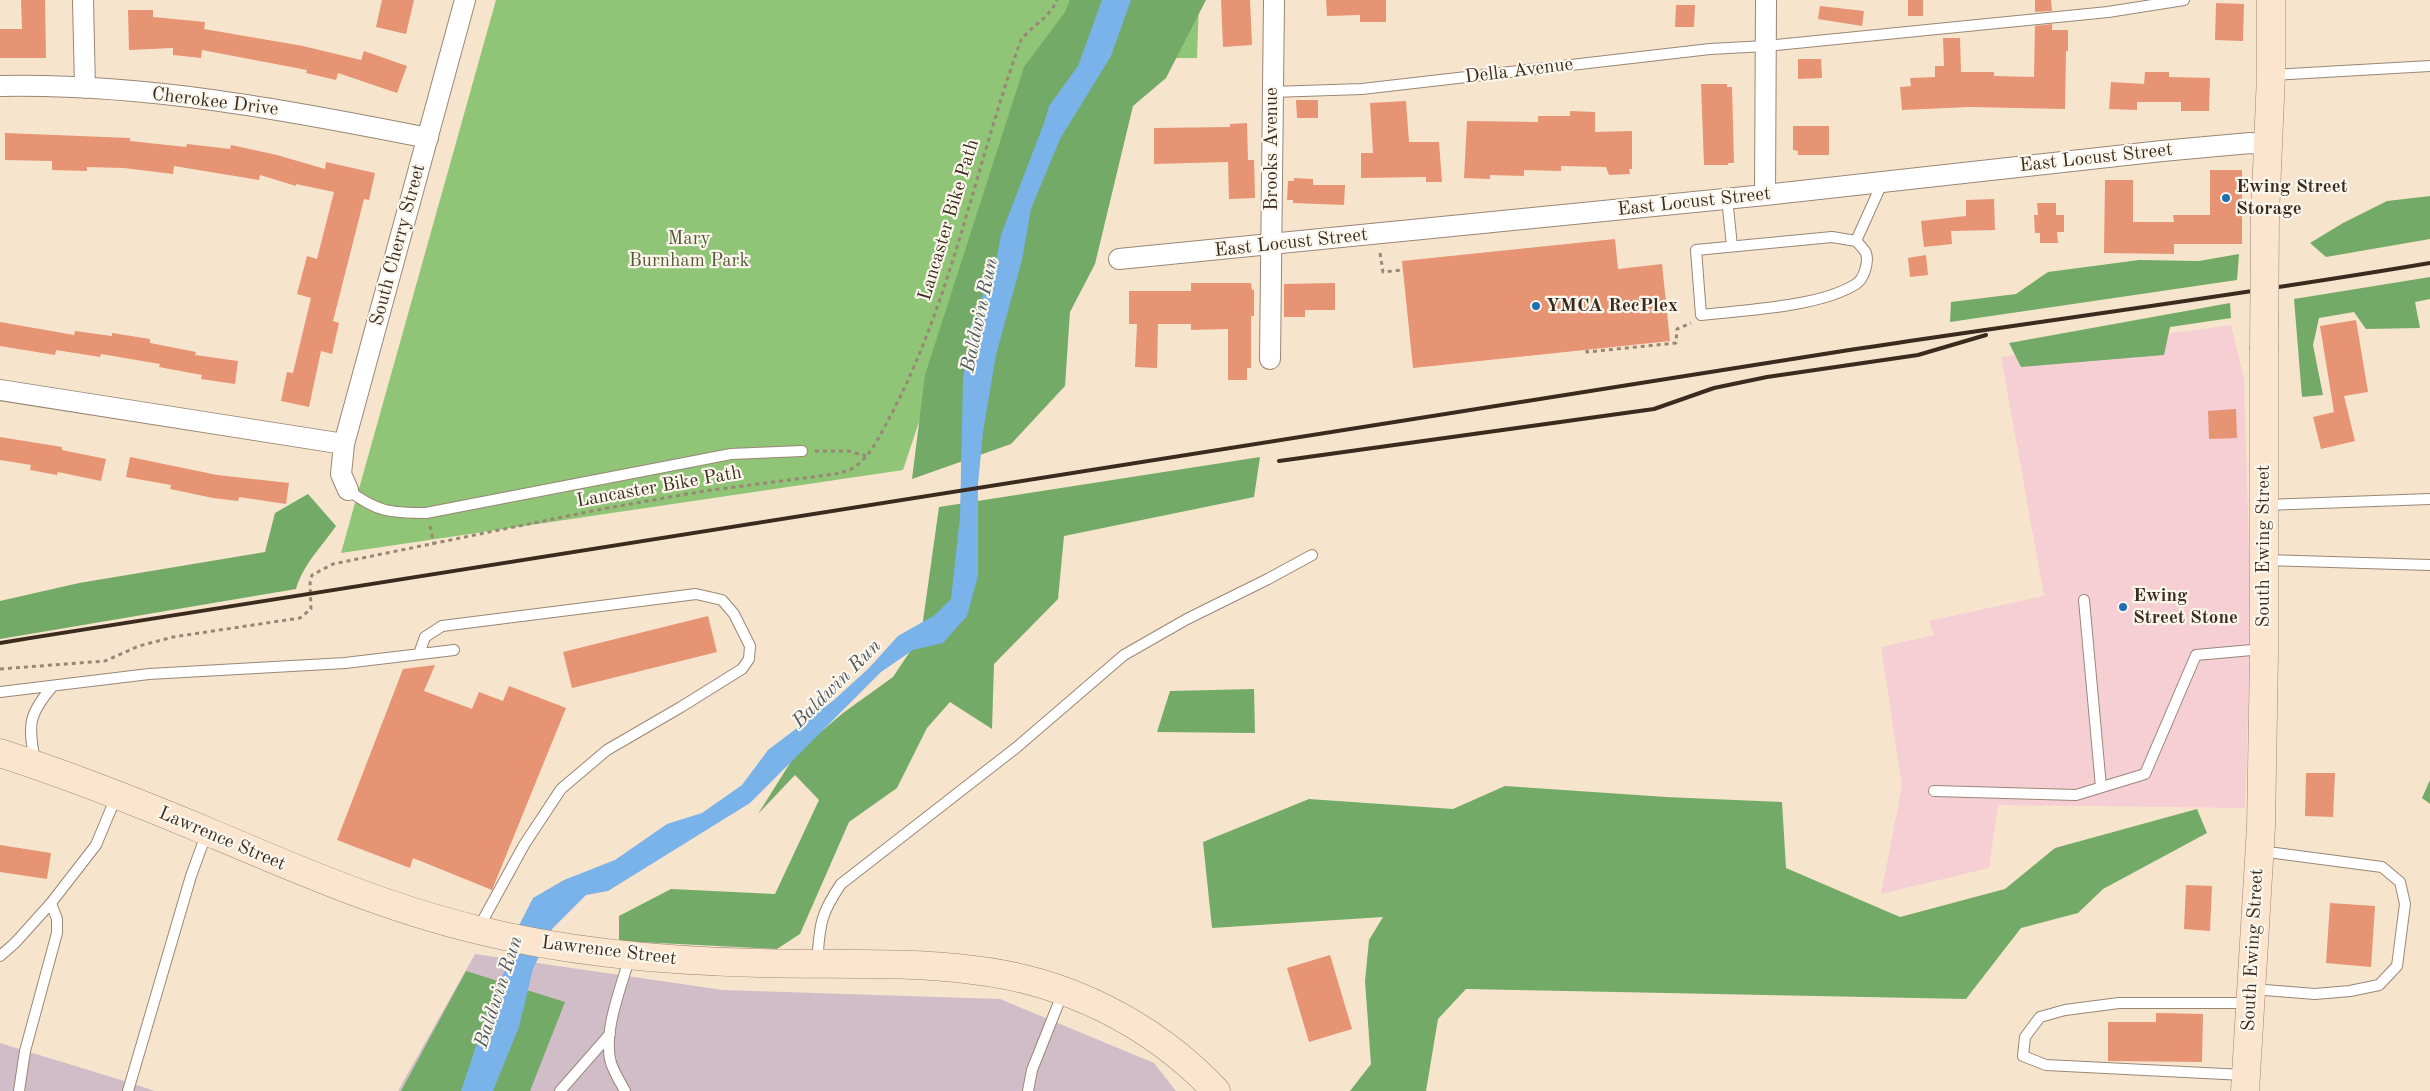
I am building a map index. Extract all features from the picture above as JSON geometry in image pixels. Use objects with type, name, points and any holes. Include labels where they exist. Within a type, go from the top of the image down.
[{"type":"street","points":[[84,0],[85,88]]},
{"type":"street","name":"South Cherry Street","points":[[348,490],[341,474],[344,444],[465,0]]},
{"type":"street","name":"Brooks Avenue","points":[[1270,359],[1274,0]]},
{"type":"street","points":[[1765,195],[1766,0]]},
{"type":"street","name":"South Ewing Street","points":[[2245,1083],[2259,850],[2264,649],[2265,216],[2271,76],[2271,0]]},
{"type":"street","name":"Cherokee Drive","points":[[0,86],[85,88],[222,101],[282,109],[428,138]]},
{"type":"street","name":"East Locust Street","points":[[1119,259],[1765,195],[2171,150],[2250,143],[2268,145]]},
{"type":"street","points":[[0,390],[344,444]]},
{"type":"street","name":"Lawrence Street","points":[[0,753],[116,796],[307,874],[388,904],[488,932],[575,949],[671,960],[914,965],[974,970],[1012,976],[1063,991],[1138,1025],[1185,1060],[1216,1091]]},
{"type":"lane","name":"Della Avenue","points":[[1272,92],[1362,89],[1710,49],[1766,46],[2108,12],[2184,0]]},
{"type":"lane","points":[[2271,76],[2430,66]]},
{"type":"lane","points":[[1856,241],[1883,181]]},
{"type":"lane","points":[[1727,198],[1732,246]]},
{"type":"lane","points":[[1832,236],[1856,241],[1866,253],[1866,270],[1858,284],[1825,297],[1766,308],[1702,315],[1696,250],[1832,236]]},
{"type":"lane","points":[[348,490],[368,505],[377,508],[395,513],[426,513],[730,454],[802,451]]},
{"type":"lane","points":[[2264,505],[2430,499]]},
{"type":"lane","points":[[817,964],[820,924],[825,907],[841,884],[1017,747],[1124,655],[1187,619],[1312,555]]},
{"type":"lane","points":[[2264,560],[2430,565]]},
{"type":"lane","points":[[419,654],[425,637],[442,626],[696,594],[722,600],[734,614],[750,646],[749,659],[742,669],[682,708],[607,750],[561,789],[524,846],[488,932]]},
{"type":"lane","points":[[2084,600],[2101,787]]},
{"type":"lane","points":[[1934,791],[2076,795],[2145,774],[2196,655],[2264,649]]},
{"type":"lane","points":[[0,692],[149,674],[346,663],[454,650]]},
{"type":"lane","points":[[36,765],[30,725],[36,707],[52,687]]},
{"type":"lane","points":[[0,956],[15,943],[51,903],[96,844],[116,796]]},
{"type":"lane","points":[[128,1091],[191,876],[207,832]]},
{"type":"lane","points":[[2245,1083],[2046,1065],[2023,1056],[2025,1037],[2040,1017],[2065,1010],[2119,1003],[2315,994],[2350,991],[2379,985],[2397,966],[2405,904],[2400,882],[2382,867],[2259,850]]},
{"type":"lane","points":[[19,1091],[24,1051],[57,933],[57,919],[51,903]]},
{"type":"lane","points":[[625,1091],[611,1063],[610,1034],[630,955]]},
{"type":"lane","points":[[1028,1091],[1034,1063],[1063,991]]},
{"type":"lane","points":[[560,1091],[610,1034]]},
{"type":"path","name":"Lancaster Bike Path","points":[[0,669],[105,660],[139,646],[172,637],[300,618],[311,609],[310,583],[312,575],[334,564],[630,504],[704,491],[847,472],[856,467],[882,432],[908,380],[932,322],[971,204],[982,158],[1021,40],[1033,26],[1050,14],[1057,0]]},
{"type":"path","points":[[1380,252],[1383,272],[1403,270]]},
{"type":"path","points":[[1587,350],[1587,352],[1676,343],[1677,329],[1688,326],[1702,315]]},
{"type":"path","points":[[802,451],[848,451],[866,456]]},
{"type":"shaded area","name":"Ewing Street Stone","points":[[2231,325],[2244,379],[2251,618],[2245,808],[1998,805],[1989,868],[1881,894],[1902,786],[1881,647],[1934,635],[1929,621],[2044,596],[2001,357]]},
{"type":"shaded area","points":[[475,954],[723,990],[1000,999],[1154,1063],[1176,1091],[398,1091]]},
{"type":"shaded area","points":[[0,1043],[121,1080],[155,1091],[0,1091]]},
{"type":"green space","name":"Mary Burnham Park","points":[[496,0],[1199,0],[1197,58],[1123,58],[1006,159],[903,470],[341,553]]},
{"type":"green space","points":[[1070,0],[1206,0],[1166,78],[1133,106],[1095,264],[1070,312],[1065,386],[1011,444],[912,479],[925,375],[1024,67],[1065,12]]},
{"type":"green space","points":[[2430,196],[2430,239],[2326,257],[2310,243],[2343,223],[2387,201]]},
{"type":"green space","points":[[2239,254],[2237,280],[1950,322],[1951,302],[2016,294],[2048,272],[2139,260],[2199,261]]},
{"type":"green space","points":[[2430,277],[2430,299],[2415,302],[2420,328],[2366,329],[2354,312],[2319,318],[2313,345],[2323,395],[2302,397],[2294,299]]},
{"type":"green space","points":[[2230,303],[2231,318],[2170,327],[2164,355],[2021,367],[2009,343]]},
{"type":"green space","points":[[1260,457],[1254,497],[1064,536],[1058,599],[994,664],[992,729],[950,702],[927,728],[897,788],[849,822],[800,934],[777,949],[619,941],[619,916],[671,889],[775,894],[819,800],[795,775],[758,814],[797,752],[843,713],[893,677],[921,635],[939,507]]},
{"type":"green space","points":[[308,494],[336,526],[308,564],[296,589],[0,639],[0,601],[79,583],[265,552],[275,513]]},
{"type":"green space","points":[[1254,689],[1255,733],[1157,732],[1170,691]]},
{"type":"green space","points":[[2430,780],[2430,804],[2422,798]]},
{"type":"green space","points":[[1505,786],[1666,797],[1782,802],[1786,868],[1900,917],[2005,889],[2055,848],[2197,809],[2207,833],[2103,889],[2078,913],[2021,928],[1966,999],[1466,989],[1438,1019],[1426,1091],[1350,1091],[1371,1064],[1365,981],[1369,940],[1383,917],[1212,928],[1203,842],[1309,799],[1453,809]]},
{"type":"green space","points":[[466,971],[565,1002],[530,1091],[401,1091]]},
{"type":"water","name":"Baldwin Run","points":[[1102,0],[1131,0],[1111,56],[1060,139],[1031,209],[1022,260],[996,355],[983,432],[978,484],[978,576],[967,616],[943,643],[913,650],[881,672],[750,803],[608,891],[586,895],[552,929],[533,969],[519,1027],[493,1091],[461,1091],[492,998],[506,968],[512,939],[533,898],[564,880],[615,860],[667,824],[702,813],[742,785],[768,750],[834,700],[869,668],[898,636],[935,615],[951,599],[960,517],[963,380],[970,328],[996,262],[1001,235],[1049,106],[1078,66]]},
{"type":"building","points":[[21,0],[45,0],[46,58],[0,58],[0,29],[22,29]]},
{"type":"building","points":[[382,0],[414,0],[406,34],[376,27]]},
{"type":"building","points":[[1221,0],[1250,0],[1252,45],[1223,47]]},
{"type":"building","points":[[1326,0],[1386,0],[1386,22],[1360,22],[1360,15],[1327,16]]},
{"type":"building","points":[[1908,0],[1923,0],[1923,16],[1908,16]]},
{"type":"building","points":[[2035,0],[2051,0],[2052,11],[2035,12]]},
{"type":"building","points":[[2216,3],[2244,4],[2243,41],[2215,40]]},
{"type":"building","points":[[1676,5],[1695,5],[1694,27],[1675,27]]},
{"type":"building","points":[[1820,6],[1864,11],[1862,26],[1818,19]]},
{"type":"building","points":[[128,10],[153,10],[153,17],[205,22],[204,29],[303,46],[361,60],[364,51],[407,66],[397,93],[338,73],[336,80],[306,73],[307,70],[202,50],[201,58],[173,55],[173,48],[129,50]]},
{"type":"building","points":[[2052,24],[2052,30],[2068,30],[2065,109],[1969,107],[1902,110],[1900,87],[1911,86],[1910,78],[1935,77],[1935,66],[1944,66],[1943,38],[1960,38],[1961,72],[1994,72],[1994,76],[2034,77],[2035,26]]},
{"type":"building","points":[[1798,59],[1821,59],[1822,78],[1798,79]]},
{"type":"building","points":[[2145,72],[2169,72],[2169,77],[2210,78],[2209,111],[2181,111],[2181,102],[2137,102],[2137,110],[2109,109],[2111,82],[2144,84]]},
{"type":"building","points":[[1701,84],[1727,84],[1727,87],[1732,87],[1734,163],[1728,163],[1728,165],[1704,165]]},
{"type":"building","points":[[1296,100],[1318,100],[1318,118],[1297,118]]},
{"type":"building","points":[[1406,101],[1409,142],[1439,142],[1442,182],[1426,182],[1426,177],[1361,178],[1361,153],[1373,153],[1370,103]]},
{"type":"building","points":[[1570,111],[1595,112],[1595,132],[1632,131],[1632,169],[1629,169],[1630,174],[1609,175],[1606,167],[1561,166],[1561,171],[1524,170],[1524,176],[1490,175],[1490,179],[1464,178],[1467,121],[1538,122],[1538,116],[1570,116]]},
{"type":"building","points":[[1247,123],[1248,160],[1254,160],[1255,198],[1229,199],[1228,162],[1154,164],[1154,128],[1230,127],[1230,124]]},
{"type":"building","points":[[1793,126],[1829,126],[1829,155],[1798,155],[1798,151],[1793,150]]},
{"type":"building","points":[[5,133],[130,138],[130,141],[186,147],[187,144],[230,149],[231,145],[277,155],[325,169],[326,162],[375,173],[369,200],[364,199],[333,321],[339,323],[332,354],[321,351],[309,407],[281,401],[287,372],[293,373],[311,298],[297,294],[307,256],[317,259],[334,192],[296,184],[296,186],[260,175],[259,180],[174,166],[173,174],[124,168],[87,167],[87,171],[52,170],[52,161],[5,160]]},
{"type":"building","name":"Ewing Street Storage","points":[[2210,170],[2242,170],[2242,244],[2174,244],[2174,254],[2104,253],[2105,180],[2133,180],[2133,222],[2174,222],[2173,215],[2210,215]]},
{"type":"building","points":[[1294,178],[1313,179],[1313,185],[1345,185],[1344,205],[1293,203],[1293,200],[1287,200],[1288,181],[1294,181]]},
{"type":"building","points":[[1994,199],[1995,230],[1951,231],[1952,244],[1924,247],[1921,221],[1966,216],[1966,200]]},
{"type":"building","points":[[2037,203],[2056,203],[2056,215],[2064,215],[2064,232],[2057,232],[2058,243],[2040,243],[2040,233],[2035,233],[2034,215],[2038,215]]},
{"type":"building","name":"YMCA RecPlex","points":[[1615,239],[1618,269],[1662,264],[1670,341],[1413,368],[1402,261]]},
{"type":"building","points":[[1926,255],[1928,275],[1910,277],[1908,258]]},
{"type":"building","points":[[1191,283],[1251,283],[1252,290],[1254,290],[1254,316],[1251,316],[1251,368],[1247,368],[1247,380],[1228,380],[1228,329],[1191,330],[1191,324],[1158,324],[1157,368],[1135,367],[1137,324],[1129,324],[1129,291],[1191,291]]},
{"type":"building","points":[[1335,283],[1335,310],[1305,310],[1305,317],[1284,317],[1284,284]]},
{"type":"building","points":[[2356,320],[2368,392],[2344,396],[2355,441],[2321,449],[2313,417],[2334,412],[2320,326]]},
{"type":"building","points":[[0,322],[74,335],[75,331],[112,336],[112,333],[150,339],[150,343],[196,352],[195,355],[238,361],[235,384],[201,379],[202,375],[159,367],[160,364],[101,354],[100,357],[56,350],[55,355],[0,346]]},
{"type":"building","points":[[2236,409],[2237,438],[2209,439],[2208,411]]},
{"type":"building","points":[[0,437],[62,447],[62,450],[106,459],[101,481],[58,472],[57,475],[30,470],[31,465],[0,460]]},
{"type":"building","points":[[130,457],[217,475],[289,483],[286,504],[239,497],[238,501],[213,498],[170,489],[171,485],[126,477]]},
{"type":"building","points":[[708,616],[717,652],[572,688],[563,652]]},
{"type":"building","points":[[435,665],[424,691],[472,709],[479,692],[503,701],[509,686],[566,708],[492,890],[413,858],[410,868],[337,840],[403,669]]},
{"type":"building","points":[[2306,773],[2335,773],[2333,817],[2305,816]]},
{"type":"building","points":[[0,845],[51,853],[47,879],[0,872]]},
{"type":"building","points":[[2186,885],[2212,886],[2210,931],[2184,929]]},
{"type":"building","points":[[2330,903],[2375,906],[2371,967],[2326,963]]},
{"type":"building","points":[[1330,955],[1352,1029],[1309,1042],[1287,968]]},
{"type":"building","points":[[2156,1013],[2203,1014],[2202,1062],[2108,1061],[2108,1022],[2156,1022]]},
{"type":"railway","points":[[0,643],[1152,459],[1843,351],[2430,263]]},
{"type":"railway","points":[[1279,461],[1654,409],[1714,388],[1767,377],[1918,355],[1986,335]]},
{"type":"place","name":"Ewing Street Storage","points":[[2226,198]]},
{"type":"place","name":"YMCA RecPlex","points":[[1536,306]]},
{"type":"place","name":"Ewing Street Stone","points":[[2123,607]]}]
